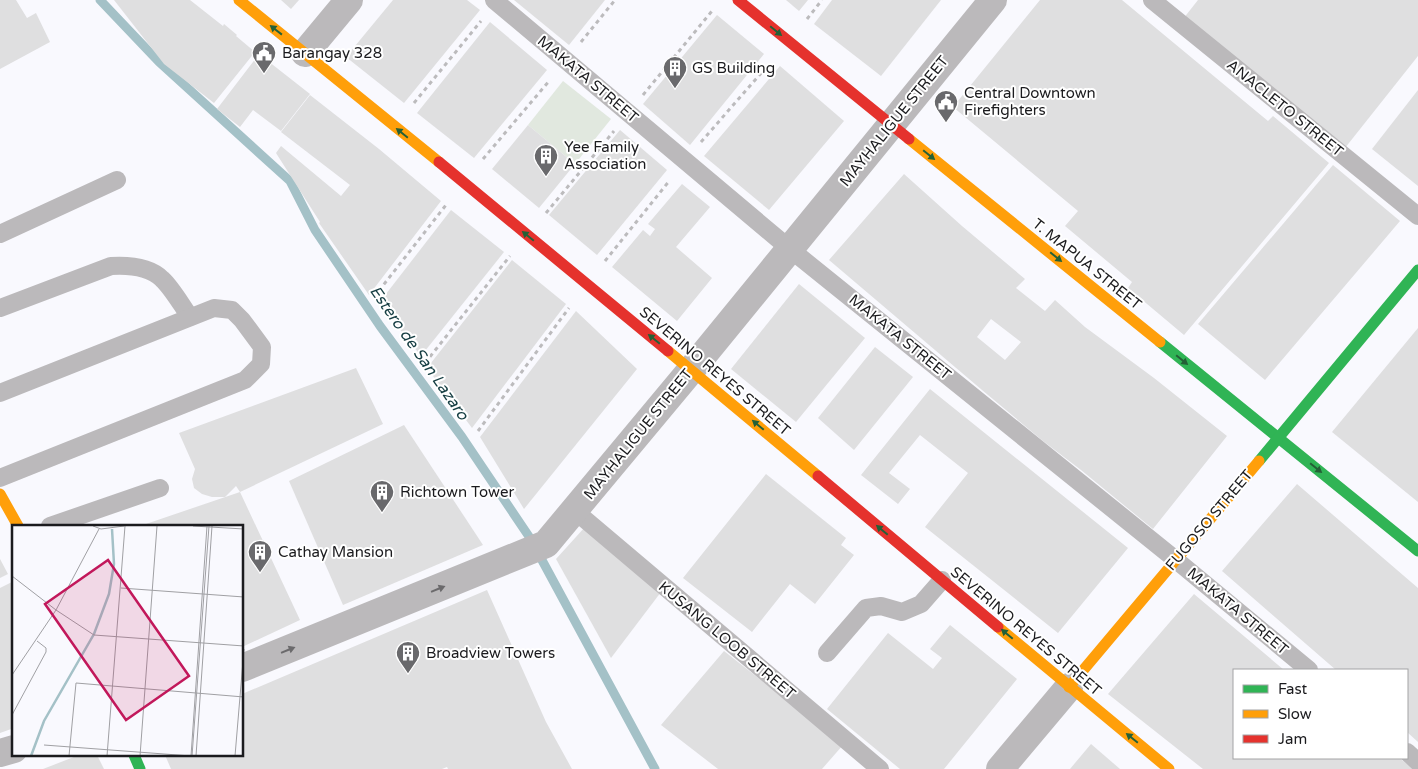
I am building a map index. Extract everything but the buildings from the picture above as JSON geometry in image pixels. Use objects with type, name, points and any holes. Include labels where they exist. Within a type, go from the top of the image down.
[{"type":"street","name":"SEVERINO REYES STREET","points":[[238,0],[587,284],[1169,769]]},
{"type":"street","points":[[305,53],[349,0]]},
{"type":"street","name":"T. MAPUA STREET","points":[[738,0],[1418,550]]},
{"type":"street","name":"MAYHALIGUE STREET","points":[[244,667],[546,544],[691,370],[993,0]]},
{"type":"street","name":"FUGOSO STREET","points":[[1000,769],[1418,270]]},
{"type":"street","points":[[0,494],[17,525]]},
{"type":"street","points":[[134,756],[140,769]]},
{"type":"lane","name":"ANACLETO STREET","points":[[1152,0],[1418,216]]},
{"type":"lane","name":"MAKATA STREET","points":[[496,1],[790,249],[1176,560],[1308,669]]},
{"type":"lane","points":[[0,234],[117,180]]},
{"type":"lane","points":[[0,308],[111,266],[125,265],[149,270],[162,278],[190,317]]},
{"type":"lane","points":[[0,393],[214,308],[232,310],[262,347],[261,364],[245,380],[0,478]]},
{"type":"lane","points":[[53,525],[160,488]]},
{"type":"lane","name":"KUSANG LOOB STREET","points":[[575,511],[880,769]]},
{"type":"lane","points":[[827,653],[866,608],[881,606],[902,612],[921,604],[942,580]]},
{"type":"lane","points":[[1408,753],[1418,762]]},
{"type":"path","points":[[374,297],[463,183],[615,0]]},
{"type":"path","points":[[478,431],[587,284],[685,161],[822,0]]},
{"type":"path","points":[[394,126],[496,1]]},
{"type":"path","points":[[425,363],[527,235],[715,8]]},
{"type":"shaded area","points":[[563,81],[611,119],[575,164],[528,125]]},
{"type":"waterway","name":"Estero de San Lazaro","points":[[100,0],[159,62],[290,181],[315,230],[380,326],[462,437],[530,538],[655,769]]},
{"type":"traffic: fast","points":[[1259,461],[1418,270]]},
{"type":"traffic: fast","points":[[1160,342],[1418,551]]},
{"type":"traffic: fast","points":[[134,756],[140,769]]},
{"type":"traffic: slow","points":[[239,0],[439,162]]},
{"type":"traffic: slow","points":[[909,139],[1160,342]]},
{"type":"traffic: slow","points":[[668,351],[818,476]]},
{"type":"traffic: slow","points":[[1069,687],[1259,461]]},
{"type":"traffic: slow","points":[[0,494],[17,525]]},
{"type":"traffic: slow","points":[[998,627],[1169,769]]},
{"type":"traffic: jam","points":[[738,0],[909,139]]},
{"type":"traffic: jam","points":[[439,162],[668,351]]},
{"type":"traffic: jam","points":[[818,476],[998,627]]},
{"type":"place","name":"Barangay 328","points":[[264,74]]},
{"type":"place","name":"GS Building","points":[[675,89]]},
{"type":"place","name":"Central Downtown Firefighters","points":[[946,123]]},
{"type":"place","name":"Yee Family Association","points":[[546,177]]},
{"type":"place","name":"Richtown Tower","points":[[382,513]]},
{"type":"place","name":"Cathay Mansion","points":[[260,573]]},
{"type":"place","name":"Broadview Towers","points":[[408,674]]}]
